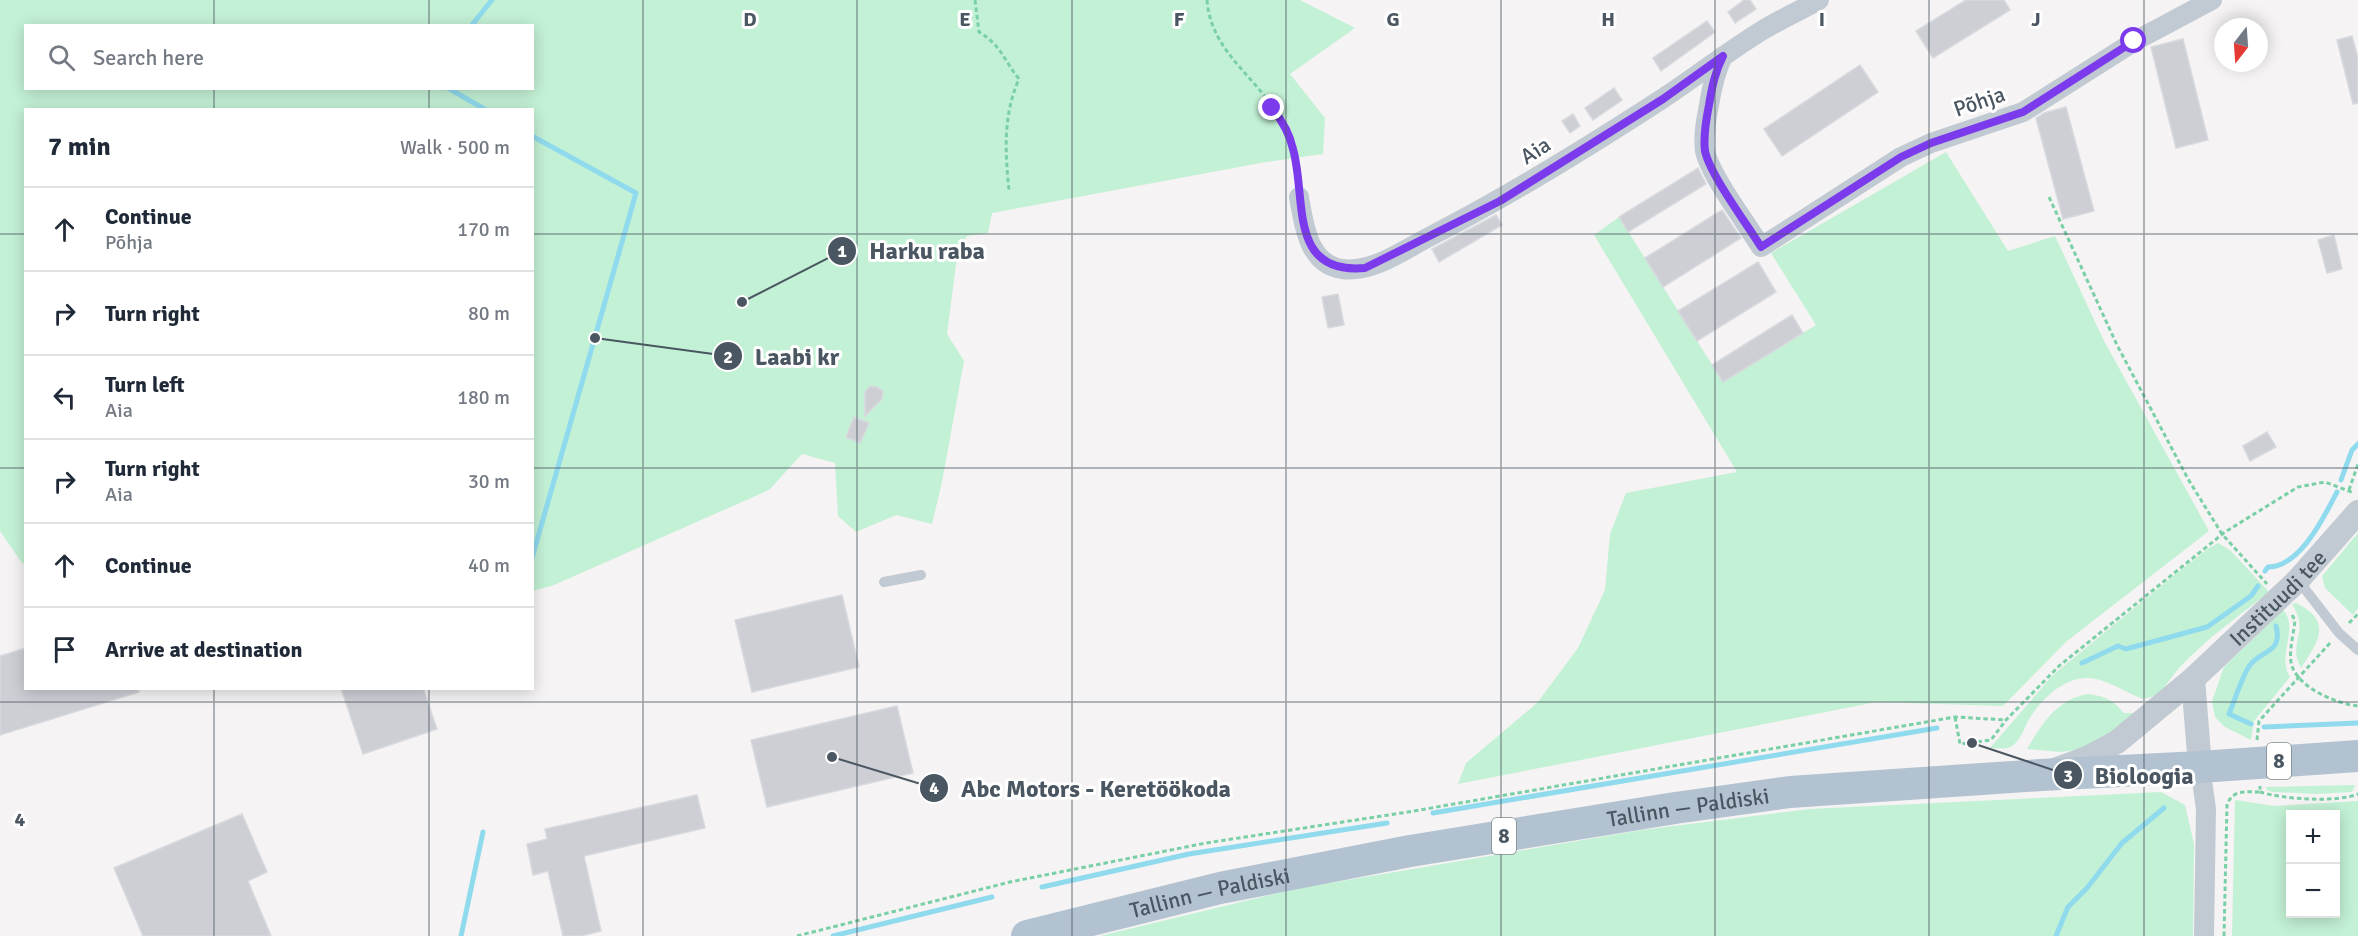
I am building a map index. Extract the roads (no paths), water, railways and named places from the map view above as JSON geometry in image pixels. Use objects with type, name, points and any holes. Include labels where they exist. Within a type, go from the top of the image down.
[{"type":"main road","name":"Tallinn — Paldiski","points":[[1027,936],[1220,888],[1410,851],[1675,808],[1790,792],[2358,756]]},
{"type":"street","name":"Aia","points":[[1299,197],[1308,241],[1317,256],[1326,264],[1341,269],[1365,268],[1500,201],[1663,99],[1763,30],[1819,0]]},
{"type":"street","name":"Põhja","points":[[1723,56],[1716,71],[1712,89],[1705,127],[1705,150],[1715,174],[1761,247],[1901,157],[1931,143],[2023,112],[2134,41],[2212,0]]},
{"type":"street","name":"Instituudi tee","points":[[2041,775],[2087,758],[2117,742],[2193,679],[2298,580],[2358,512]]},
{"type":"street","points":[[2193,679],[2206,809],[2204,936]]},
{"type":"lane","points":[[884,582],[921,575]]},
{"type":"lane","points":[[2298,580],[2339,633],[2358,650]]},
{"type":"waterway","points":[[473,24],[492,0]]},
{"type":"waterway","points":[[451,90],[483,108]]},
{"type":"waterway","points":[[534,137],[636,193],[534,551]]},
{"type":"waterway","points":[[2341,480],[2352,450],[2358,444]]},
{"type":"waterway","points":[[2265,571],[2268,567],[2280,565],[2300,550],[2318,527],[2337,492]]},
{"type":"waterway","points":[[2082,663],[2118,646],[2126,649],[2207,627],[2251,596],[2258,586]]},
{"type":"waterway","points":[[2251,724],[2229,714],[2247,669],[2255,660],[2270,650],[2277,641],[2276,626]]},
{"type":"waterway","points":[[2264,727],[2358,723]]},
{"type":"waterway","points":[[1433,813],[1937,728]]},
{"type":"waterway","points":[[2056,936],[2068,907],[2087,888],[2122,843],[2164,808]]},
{"type":"waterway","points":[[1042,887],[1189,854],[1387,823]]},
{"type":"waterway","points":[[461,936],[483,832]]},
{"type":"waterway","points":[[833,936],[992,897]]},
{"type":"place","name":"Harku raba","points":[[742,302]]},
{"type":"place","name":"Laabi kr","points":[[595,338]]},
{"type":"place","name":"Bioloogia","points":[[1972,743]]},
{"type":"place","name":"Abc Motors - Keretöökoda","points":[[832,757]]}]
